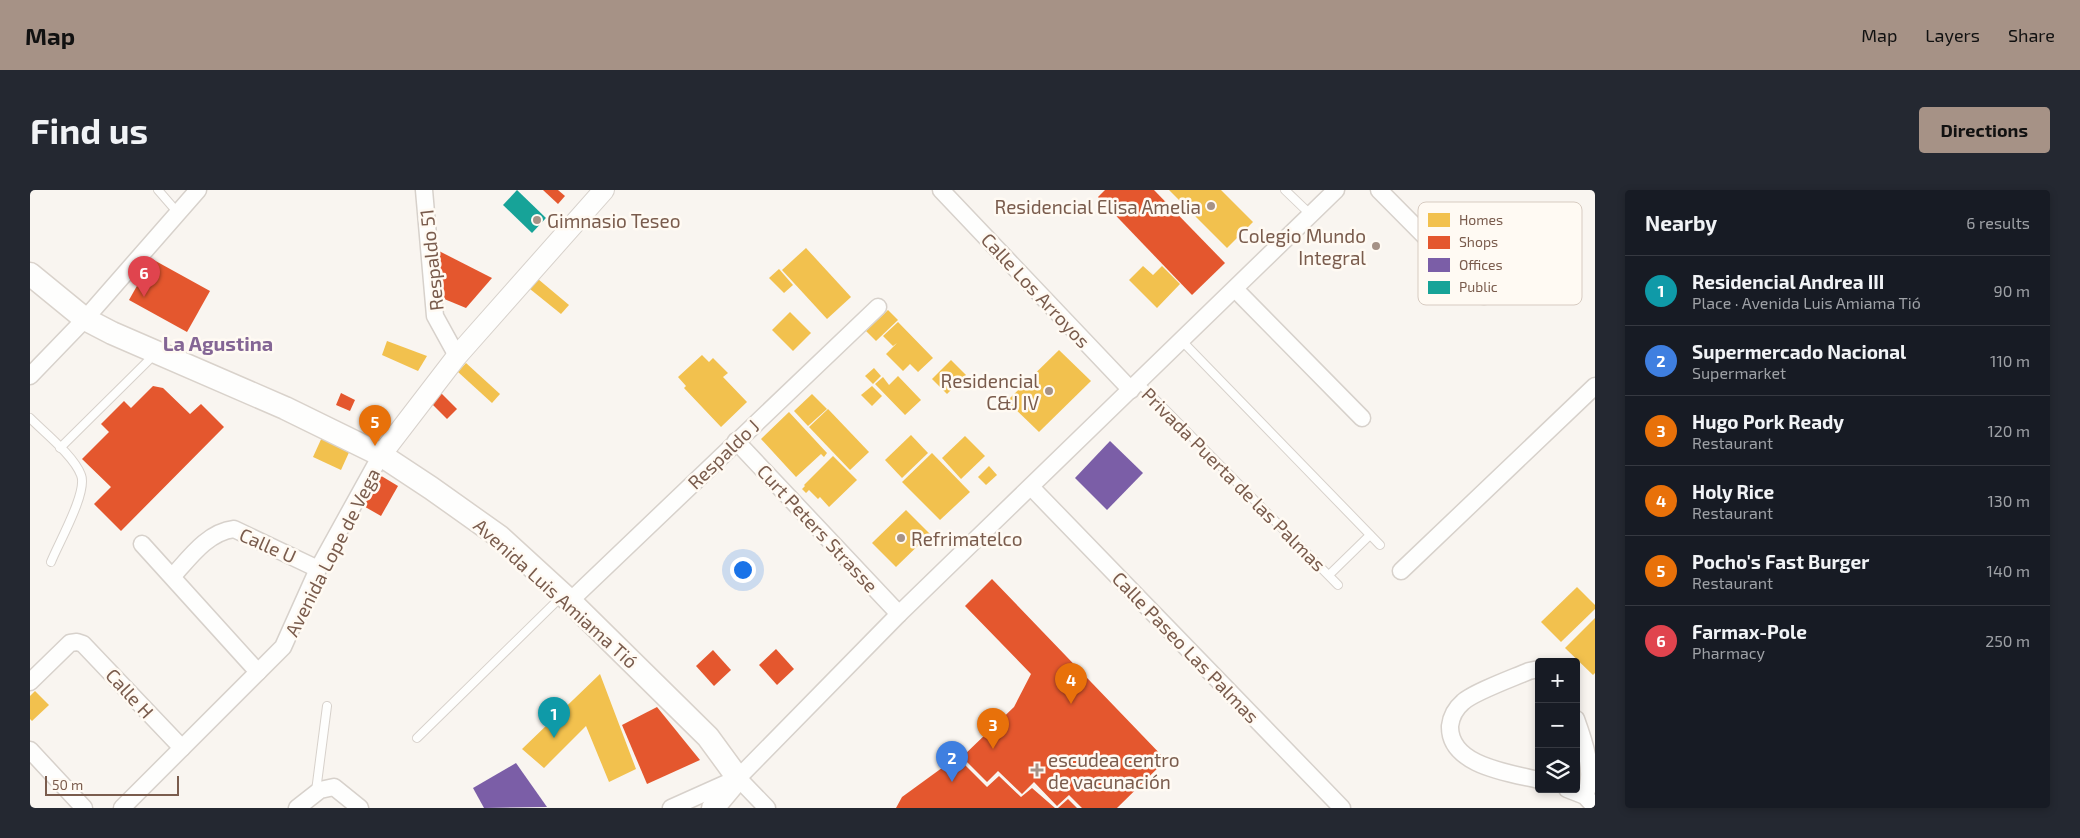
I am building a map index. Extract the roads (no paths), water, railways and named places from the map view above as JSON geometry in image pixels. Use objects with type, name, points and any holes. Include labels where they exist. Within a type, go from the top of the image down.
[{"type":"main road","name":"Avenida Luis Amiama Tió","points":[[30,274],[86,319],[156,352],[285,408],[381,454],[500,537],[566,598],[708,737],[738,778]]},
{"type":"main road","points":[[713,808],[738,778]]},
{"type":"street","points":[[30,376],[86,319],[198,190]]},
{"type":"street","name":"Respaldo 51","points":[[424,190],[435,316],[457,356]]},
{"type":"street","name":"Avenida Lope de Vega","points":[[122,808],[283,647],[318,569],[381,454],[457,356],[604,190]]},
{"type":"street","name":"Calle Los Arroyos","points":[[942,190],[1135,386]]},
{"type":"street","points":[[1379,190],[1418,229]]},
{"type":"street","points":[[670,808],[738,778],[899,614],[1182,341],[1333,191]]},
{"type":"street","points":[[1235,289],[1362,418]]},
{"type":"street","name":"Respaldo J","points":[[566,598],[878,307]]},
{"type":"street","points":[[1401,571],[1595,386]]},
{"type":"street","name":"Curt Peters Strasse","points":[[736,441],[899,614]]},
{"type":"street","name":"Calle Paseo Las Palmas","points":[[1031,487],[1342,808]]},
{"type":"street","name":"Calle U","points":[[173,576],[212,536],[222,530],[234,529],[318,569]]},
{"type":"street","points":[[142,544],[258,672]]},
{"type":"street","name":"Calle H","points":[[30,682],[70,644],[77,642],[83,644],[182,748]]},
{"type":"street","points":[[1535,670],[1463,702],[1455,711],[1451,721],[1450,734],[1458,748],[1470,759],[1485,766],[1535,779]]},
{"type":"street","points":[[1574,793],[1590,802],[1595,778],[1594,766],[1580,729]]},
{"type":"street","points":[[30,750],[84,808]]},
{"type":"street","points":[[738,778],[767,808]]},
{"type":"street","points":[[297,808],[316,793],[334,787],[360,808]]},
{"type":"lane","points":[[158,190],[178,213]]},
{"type":"lane","points":[[1285,190],[1310,214]]},
{"type":"lane","points":[[1182,341],[1380,545]]},
{"type":"lane","points":[[60,448],[156,352]]},
{"type":"lane","name":"Privada Puerta de las Palmas","points":[[1135,386],[1338,585]]},
{"type":"lane","points":[[30,418],[60,448],[82,476],[81,492],[51,562]]},
{"type":"lane","name":"Privada Puerta de las Palmas","points":[[1329,575],[1370,535]]},
{"type":"lane","points":[[417,738],[566,598]]},
{"type":"lane","points":[[316,793],[327,706]]},
{"type":"place","name":"Residencial Elisa Amelia","points":[[1211,206]]},
{"type":"place","name":"Gimnasio Teseo","points":[[537,220]]},
{"type":"place","name":"Colegio Mundo Integral","points":[[1376,246]]},
{"type":"place","name":"Farmax-Pole","points":[[144,297]]},
{"type":"place","name":"Residencial C&J IV","points":[[1049,391]]},
{"type":"place","name":"Pocho's Fast Burger","points":[[375,446]]},
{"type":"place","name":"Refrimatelco","points":[[901,538]]},
{"type":"place","name":"Holy Rice","points":[[1071,704]]},
{"type":"place","name":"Residencial Andrea III","points":[[554,738]]},
{"type":"place","name":"Hugo Pork Ready","points":[[993,749]]},
{"type":"place","name":"escudea centro de vacunación","points":[[1037,770]]},
{"type":"place","name":"Supermercado Nacional","points":[[952,782]]},
{"type":"district","name":"La Agustina","points":[[218,343]]}]
